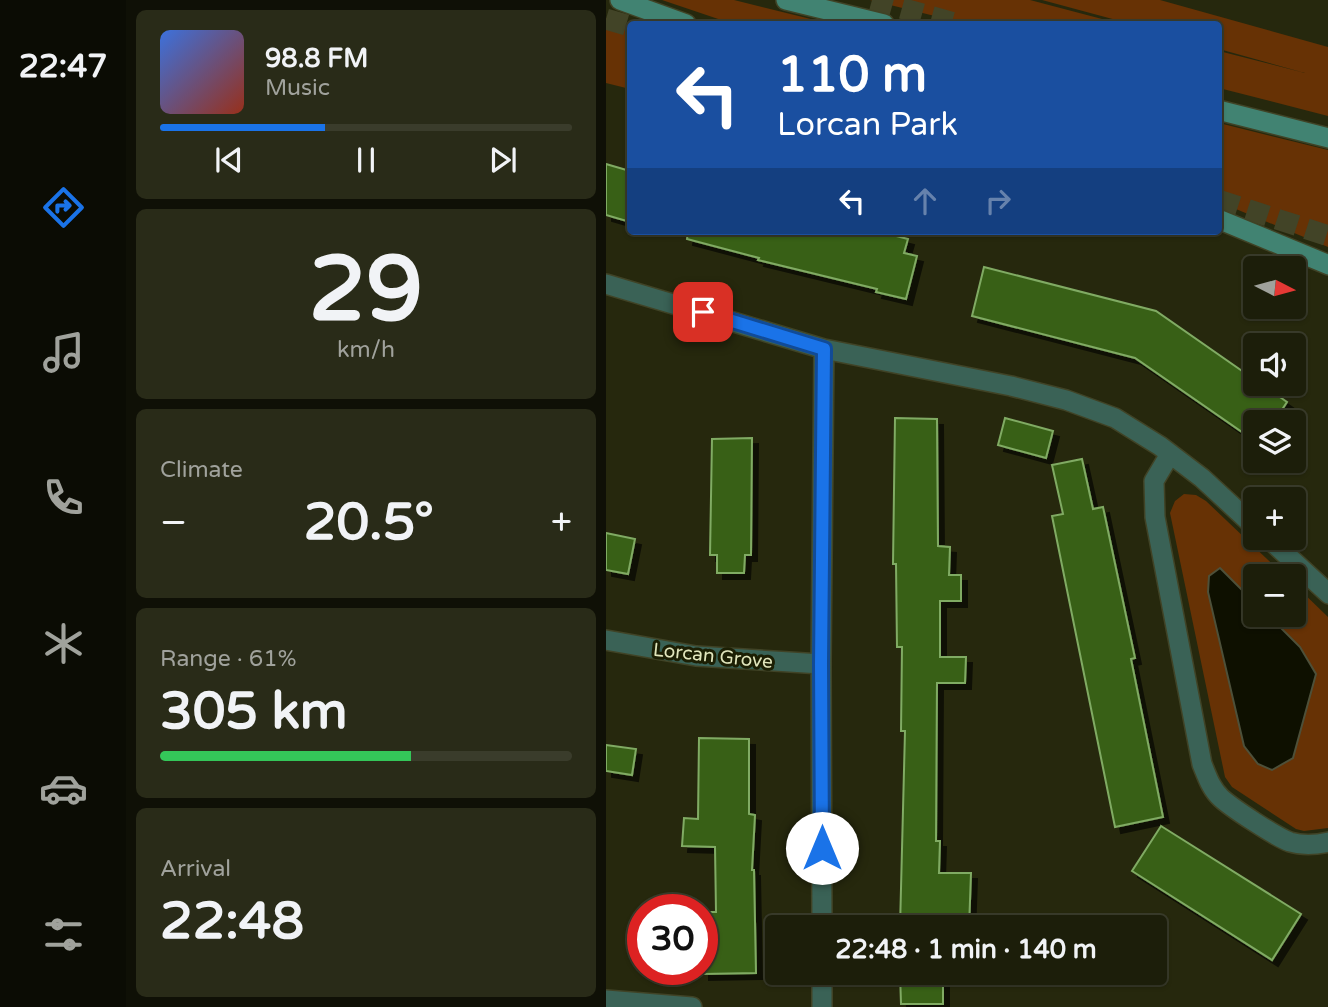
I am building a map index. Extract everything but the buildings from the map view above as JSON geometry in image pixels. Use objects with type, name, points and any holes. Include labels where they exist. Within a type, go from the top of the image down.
[{"type":"main road","points":[[620,0],[678,21]]},
{"type":"main road","points":[[786,0],[872,21]]},
{"type":"main road","points":[[1222,111],[1329,138]]},
{"type":"main road","points":[[1222,221],[1329,265]]},
{"type":"street","points":[[606,284],[824,349],[1066,400],[1115,418],[1170,454],[1202,478],[1243,516]]},
{"type":"street","points":[[822,915],[824,349]]},
{"type":"street","points":[[1170,454],[1154,481],[1155,517],[1202,764],[1210,783],[1226,802],[1288,841],[1304,845],[1329,842]]},
{"type":"street","points":[[1283,550],[1326,586]]},
{"type":"street","name":"Lorcan Grove","points":[[606,640],[696,656],[821,664]]},
{"type":"street","points":[[822,985],[822,1007]]},
{"type":"street","points":[[606,1000],[692,1007]]},
{"type":"shaded area","points":[[662,0],[734,0],[819,21],[724,21]]},
{"type":"shaded area","points":[[870,0],[1030,0],[1110,21],[955,21]]},
{"type":"shaded area","points":[[1042,0],[1160,0],[1328,47],[1328,116],[1222,89],[1222,52],[1305,73],[1222,50],[1222,21],[1120,21]]},
{"type":"shaded area","points":[[606,18],[627,25],[627,88],[606,83]]},
{"type":"shaded area","points":[[1222,124],[1328,150],[1328,247],[1222,203]]},
{"type":"shaded area","points":[[1184,494],[1196,495],[1206,501],[1243,536],[1243,550],[1258,550],[1272,564],[1243,564],[1243,627],[1306,627],[1306,596],[1328,617],[1328,828],[1304,831],[1296,829],[1232,787],[1225,777],[1170,513],[1175,501]]},
{"type":"shaded area","points":[[1220,568],[1243,591],[1243,627],[1280,627],[1300,647],[1316,674],[1293,758],[1272,770],[1258,764],[1244,746],[1208,592],[1209,576]]},
{"type":"tunnel","points":[[872,0],[947,21]]},
{"type":"tunnel","points":[[606,19],[627,25]]},
{"type":"tunnel","points":[[1222,201],[1329,236]]},
{"type":"route","points":[[703,312],[824,349],[822,848]]}]
